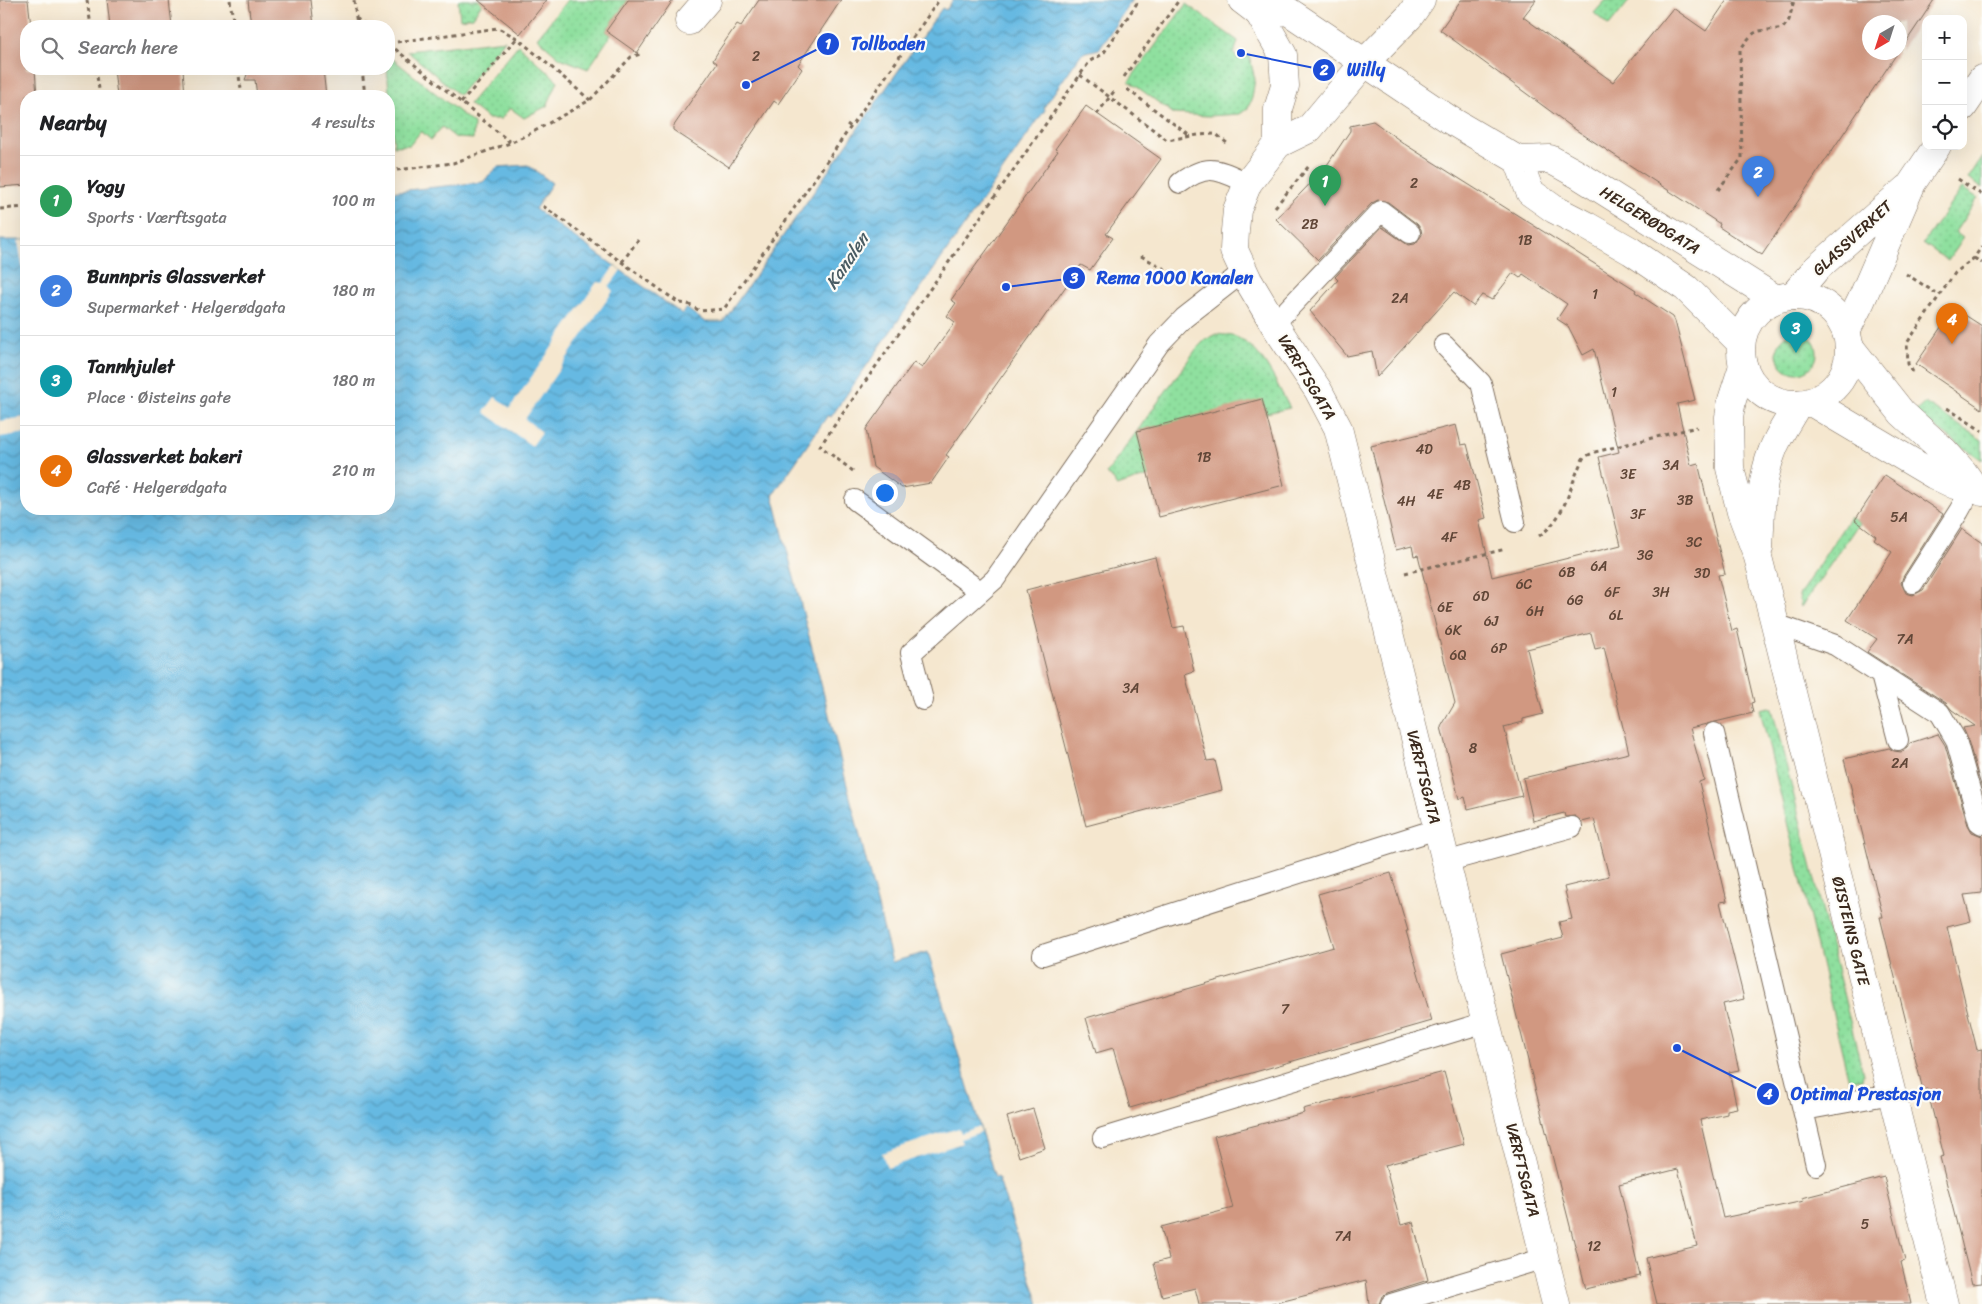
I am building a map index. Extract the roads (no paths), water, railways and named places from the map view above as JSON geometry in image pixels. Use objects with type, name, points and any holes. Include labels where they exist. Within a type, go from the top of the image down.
[{"type":"street","points":[[689,21],[707,0]]},
{"type":"street","name":"VÆRFTSGATA","points":[[1421,0],[1409,17],[1365,62],[1309,129],[1278,144],[1248,183],[1238,210],[1234,250],[1243,272],[1274,324],[1318,390],[1338,428],[1556,1304]]},
{"type":"street","points":[[1251,7],[1286,6],[1450,120],[1518,160],[1530,192],[1554,209],[1631,251],[1686,288],[1742,355],[1755,388],[1768,398],[1784,404],[1805,403],[1824,396],[1836,386],[1848,363],[1847,338]]},
{"type":"street","points":[[1251,7],[1283,55],[1285,86],[1278,110],[1278,144]]},
{"type":"street","points":[[1964,105],[1982,79]]},
{"type":"street","name":"GLASSVERKET","points":[[1847,338],[1912,183],[1934,150]]},
{"type":"street","name":"HELGERØDGATA","points":[[1518,160],[1550,159],[1785,297]]},
{"type":"street","name":"GLASSVERKET","points":[[1785,297],[1912,183]]},
{"type":"street","points":[[1742,355],[1744,330],[1751,318],[1762,307],[1785,297],[1810,298],[1824,304],[1835,313],[1847,338],[1902,413],[1944,451],[1977,489]]},
{"type":"street","name":"ØISTEINS GATE","points":[[1742,355],[1728,417],[1730,468],[1741,512],[1758,557],[1776,624],[1944,1304]]},
{"type":"street","points":[[1805,403],[1934,475],[1955,485],[1977,489]]},
{"type":"street","name":"ØISTEINS GATE","points":[[1758,557],[1761,503],[1766,470],[1772,451],[1805,403]]},
{"type":"lane","points":[[1180,184],[1194,173],[1216,169],[1248,183]]},
{"type":"lane","points":[[1274,324],[1381,211],[1410,233]]},
{"type":"lane","points":[[923,700],[911,652],[987,585],[1159,344],[1184,318],[1243,272]]},
{"type":"lane","points":[[1444,345],[1481,383],[1515,522]]},
{"type":"lane","points":[[1913,583],[1959,511],[1977,489]]},
{"type":"lane","points":[[855,500],[987,585]]},
{"type":"lane","points":[[1776,624],[1835,645],[1940,714],[1956,740],[1978,822],[1982,824]]},
{"type":"lane","points":[[1881,675],[1898,740]]},
{"type":"lane","points":[[1714,733],[1816,1165]]},
{"type":"lane","points":[[1445,862],[1572,827]]},
{"type":"lane","points":[[1043,955],[1437,829]]},
{"type":"lane","points":[[1103,1138],[1486,1022]]},
{"type":"lane","points":[[1804,1110],[1892,1094]]},
{"type":"lane","points":[[1391,1304],[1544,1258]]},
{"type":"water","name":"Kanalen","points":[[953,0],[1132,0],[1099,49],[1082,53],[1044,107],[1045,110],[831,417],[828,415],[773,495],[892,962],[928,952],[995,1178],[998,1177],[1039,1304],[0,1304],[0,240],[20,240],[20,515],[395,515],[395,191],[483,182],[497,167],[528,165],[552,183],[535,209],[682,314],[686,308],[705,322],[723,322],[942,8],[946,10]]},
{"type":"place","name":"Willy","points":[[1241,53]]},
{"type":"place","name":"Tollboden","points":[[746,85]]},
{"type":"place","name":"Bunnpris Glassverket","points":[[1758,197]]},
{"type":"place","name":"Yogy","points":[[1325,206]]},
{"type":"place","name":"Rema 1000 Kanalen","points":[[1006,287]]},
{"type":"place","name":"Glassverket bakeri","points":[[1952,344]]},
{"type":"place","name":"Tannhjulet","points":[[1796,353]]},
{"type":"place","name":"Optimal Prestasjon","points":[[1677,1048]]}]
